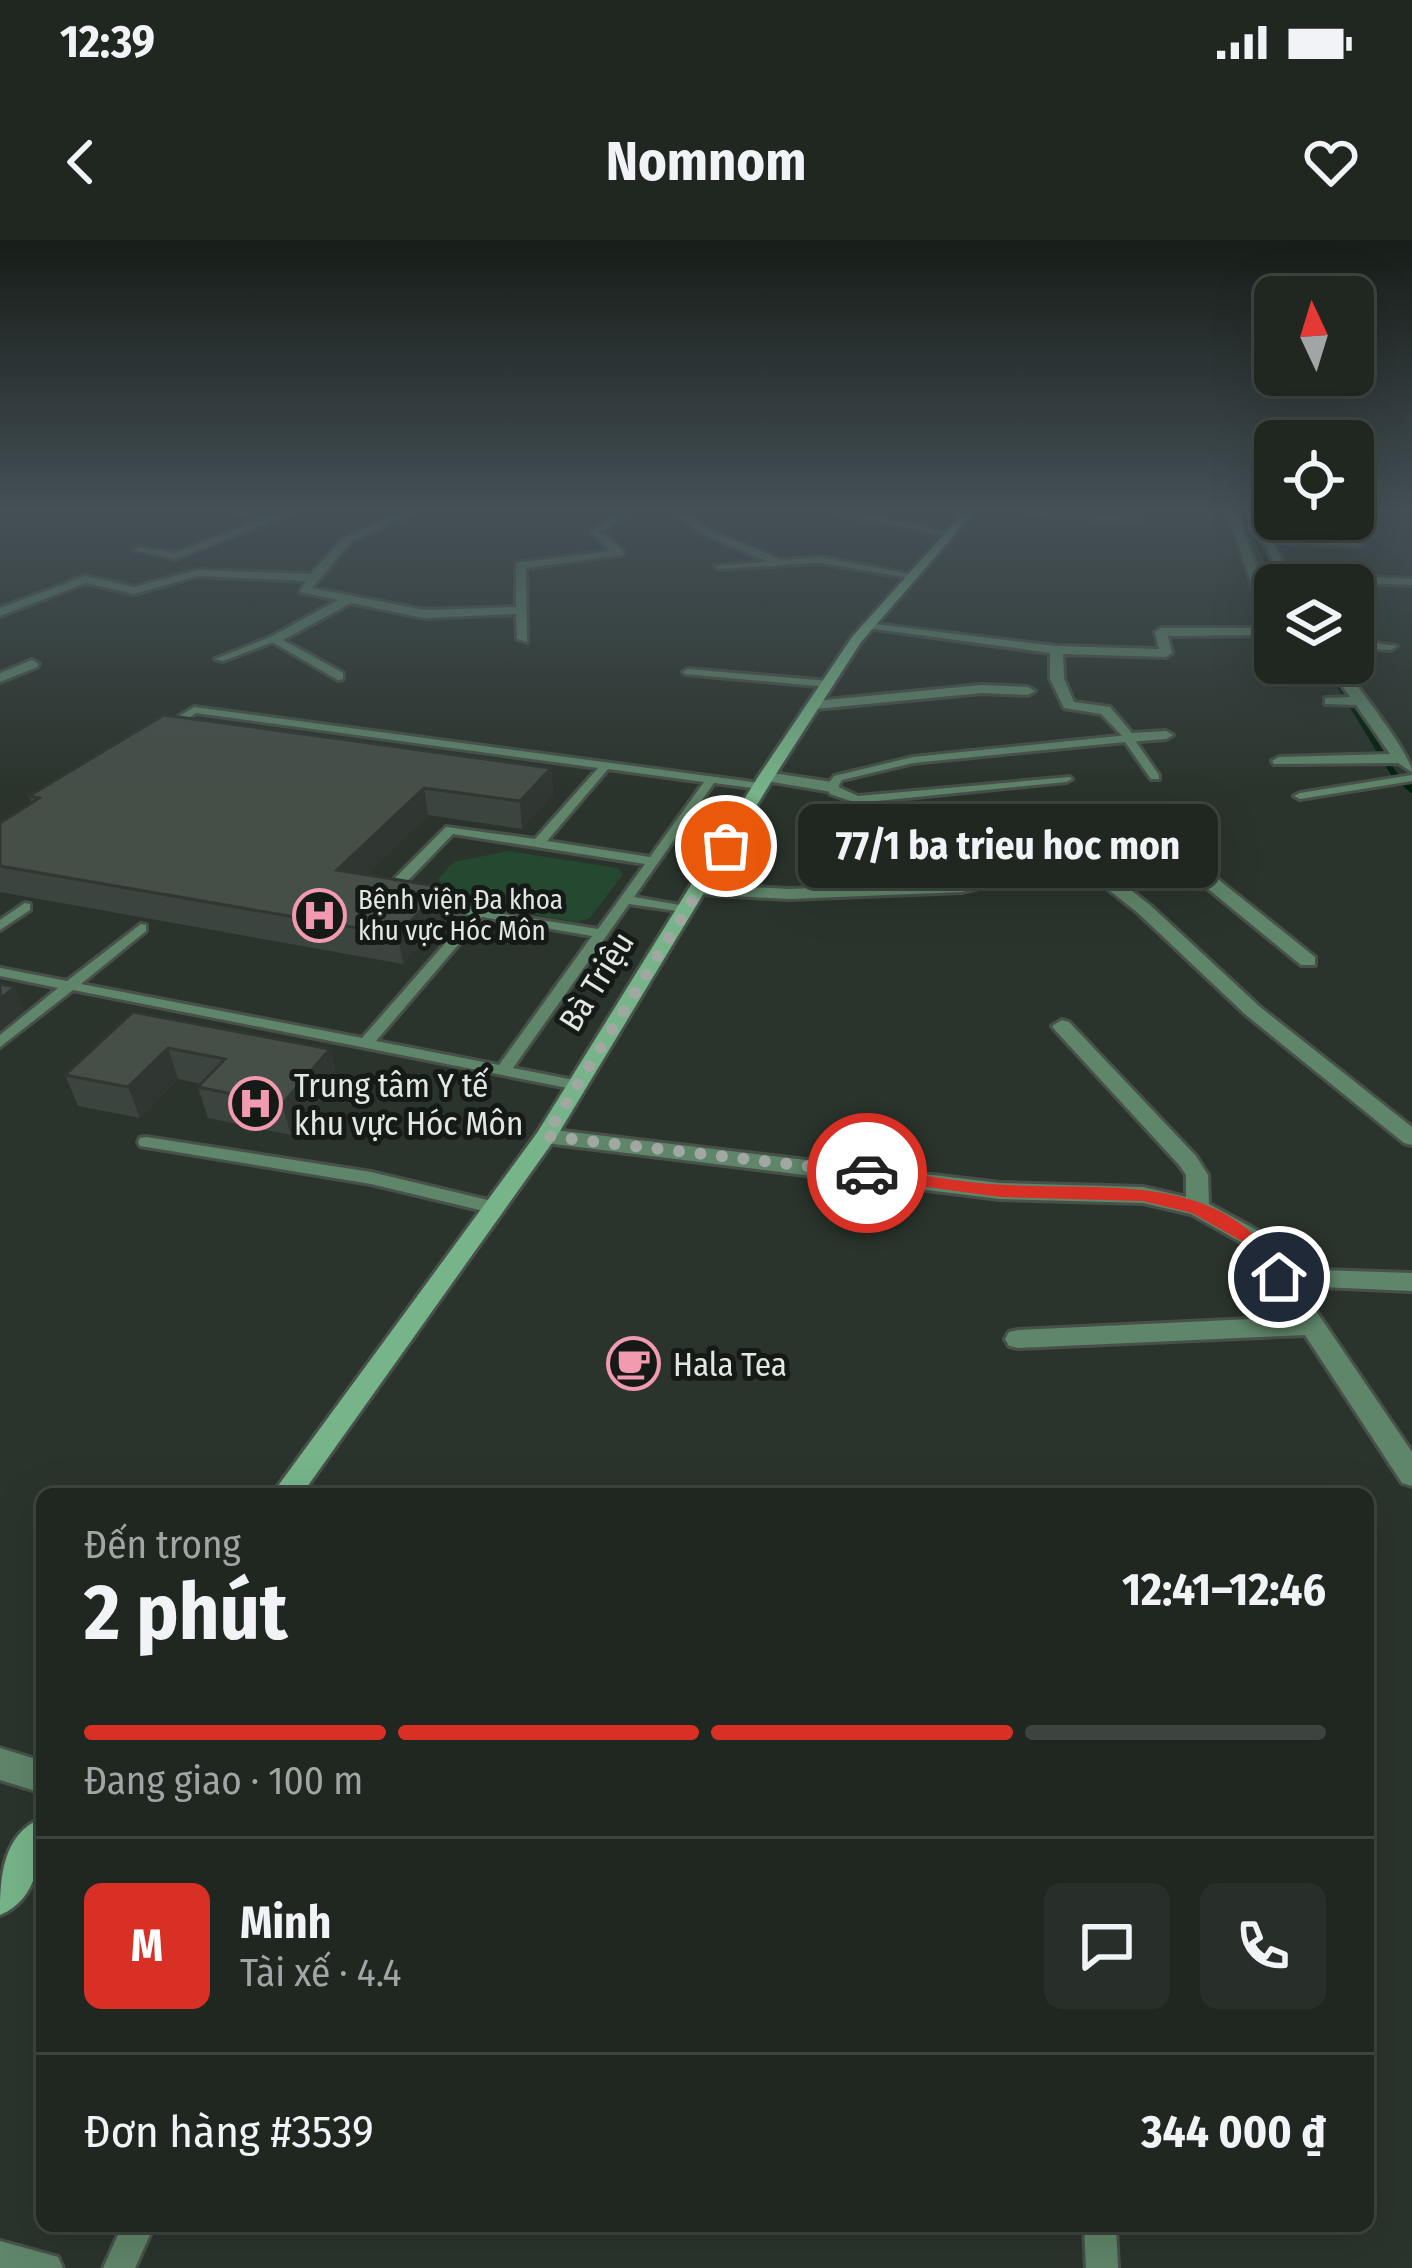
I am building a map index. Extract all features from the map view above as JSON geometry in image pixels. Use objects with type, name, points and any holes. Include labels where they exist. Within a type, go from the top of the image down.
[{"type":"street","points":[[273,639],[339,605]]},
{"type":"street","points":[[377,605],[424,614],[521,610]]},
{"type":"street","points":[[521,605],[523,639]]},
{"type":"street","name":"Bà Triệu","points":[[290,1488],[546,1136],[763,782],[884,605]]},
{"type":"street","points":[[866,627],[1056,650],[1166,653],[1161,632],[1274,632],[1263,605]]},
{"type":"street","points":[[273,639],[338,676]]},
{"type":"street","points":[[1374,645],[1391,646]]},
{"type":"street","points":[[1056,650],[1057,680],[1066,703],[1105,710],[1128,738],[1166,735]]},
{"type":"street","points":[[0,678],[32,664]]},
{"type":"street","points":[[1348,684],[1402,761]]},
{"type":"street","points":[[815,705],[982,689],[1028,691]]},
{"type":"street","points":[[1333,701],[1360,701]]},
{"type":"street","points":[[1351,725],[1378,725]]},
{"type":"street","points":[[1279,761],[1402,761]]},
{"type":"street","points":[[763,782],[832,787]]},
{"type":"street","points":[[698,890],[789,894],[962,887],[1161,842],[1203,844]]},
{"type":"street","points":[[1161,842],[1308,961]]},
{"type":"street","points":[[1079,858],[1144,909],[1253,1011],[1412,1138]]},
{"type":"street","points":[[1062,1026],[1188,1161],[1197,1175],[1198,1208]]},
{"type":"street","points":[[546,1136],[1000,1191],[1143,1195],[1198,1208],[1254,1239],[1412,1475]]},
{"type":"street","points":[[1279,1277],[1412,1282]]},
{"type":"street","points":[[1018,1339],[1311,1325]]},
{"type":"street","points":[[0,1764],[36,1775]]},
{"type":"street","points":[[0,1897],[36,1851]]},
{"type":"lane","points":[[220,659],[273,639]]},
{"type":"lane","points":[[688,672],[829,684]]},
{"type":"lane","points":[[155,736],[194,710],[711,780],[763,782]]},
{"type":"lane","points":[[326,744],[340,730]]},
{"type":"lane","points":[[1066,779],[857,800],[832,787],[838,778],[898,762],[1128,738],[1155,777]]},
{"type":"lane","points":[[408,755],[441,744]]},
{"type":"lane","points":[[538,844],[605,766]]},
{"type":"lane","points":[[1300,796],[1412,778]]},
{"type":"lane","points":[[503,1070],[711,780]]},
{"type":"lane","points":[[600,933],[384,897],[450,830],[652,861]]},
{"type":"lane","points":[[625,899],[686,910]]},
{"type":"lane","points":[[0,926],[26,907]]},
{"type":"lane","points":[[366,1043],[479,913]]},
{"type":"lane","points":[[0,1042],[141,928]]},
{"type":"lane","points":[[0,972],[578,1084]]},
{"type":"lane","points":[[146,1142],[371,1178],[492,1207]]},
{"type":"lane","points":[[119,2268],[135,2232]]},
{"type":"lane","points":[[1100,2232],[1102,2268]]},
{"type":"lane","points":[[0,2257],[47,2268]]},
{"type":"green space","points":[[508,851],[617,868],[623,874],[590,918],[578,922],[462,903],[438,879],[454,862]]},
{"type":"building","points":[[164,715],[551,768],[520,801],[424,788],[337,870],[442,887],[398,935],[0,866],[0,823],[39,798],[29,796]]},
{"type":"building","points":[[0,984],[15,987],[0,999]]},
{"type":"building","points":[[133,1012],[330,1049],[282,1104],[198,1087],[225,1059],[168,1048],[128,1087],[65,1075]]},
{"type":"waterway","points":[[1339,684],[1394,774],[1412,790]]},
{"type":"way so far","points":[[726,846],[546,1136],[867,1173]]},
{"type":"place","name":"77/1 ba trieu hoc mon","points":[[726,846]]},
{"type":"place","name":"Bệnh viện Đa khoa khu vực Hóc Môn","points":[[319,916]]},
{"type":"place","name":"Trung tâm Y tế khu vực Hóc Môn","points":[[255,1104]]},
{"type":"place","name":"Hala Tea","points":[[634,1364]]},
{"type":"route","points":[[867,1173],[1000,1191],[1143,1195],[1198,1208],[1254,1239],[1279,1277]]}]
